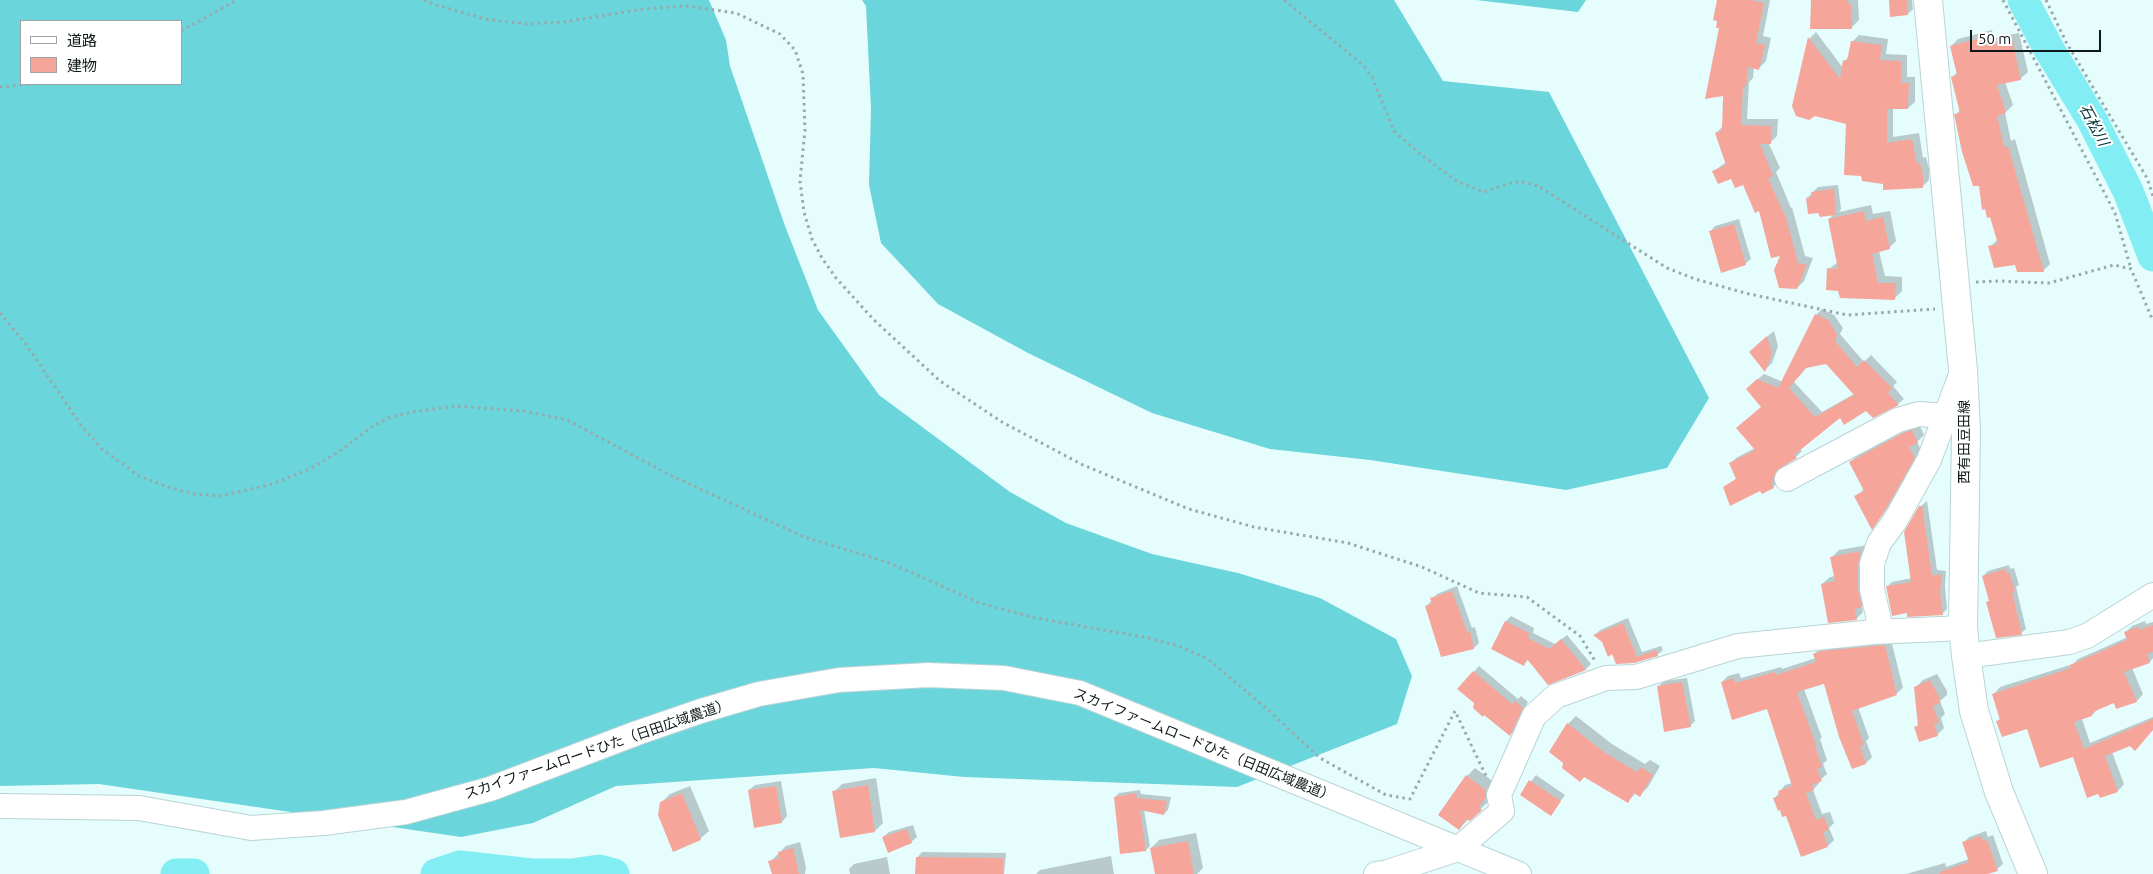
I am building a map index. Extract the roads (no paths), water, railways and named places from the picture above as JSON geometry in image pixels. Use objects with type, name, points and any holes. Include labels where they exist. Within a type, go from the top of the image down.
[{"type":"main road","name":"西有田豆田線","points":[[1928,0],[1963,370],[1966,430],[1963,628],[1966,656],[1974,711],[1999,792],[2033,874]]},
{"type":"street","points":[[1874,632],[1879,620],[1872,589],[1872,564],[1876,550],[1929,460],[1963,370]]},
{"type":"street","points":[[1787,479],[1898,420],[1919,414],[1945,416]]},
{"type":"street","points":[[1966,656],[2069,642],[2087,636],[2153,595]]},
{"type":"street","points":[[1376,874],[1388,872],[1458,849],[1502,811],[1499,795],[1534,716],[1556,696],[1606,678],[1636,677],[1738,646],[1874,632],[1963,628]]},
{"type":"street","name":"スカイファームロードひた（日田広域農道）","points":[[0,806],[139,808],[251,828],[324,823],[406,812],[490,789],[637,733],[701,711],[760,694],[839,680],[928,675],[1004,678],[1080,693],[1519,874]]},
{"type":"waterway","name":"石松川","points":[[2023,0],[2050,51],[2092,120],[2128,191],[2153,256]]},
{"type":"waterway","points":[[436,874],[460,866],[532,874],[572,874],[599,870],[614,874]]},
{"type":"waterway","points":[[176,874],[194,874]]}]
